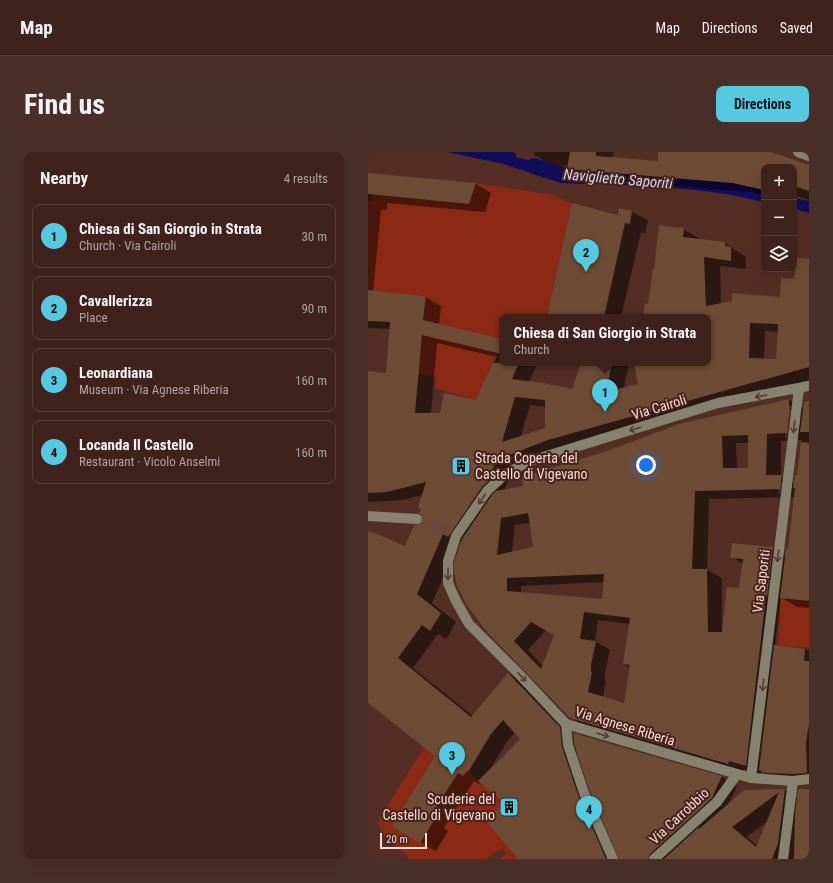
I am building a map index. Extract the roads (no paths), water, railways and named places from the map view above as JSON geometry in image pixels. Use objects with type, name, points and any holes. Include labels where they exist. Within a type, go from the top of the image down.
[{"type":"street","points":[[798,152],[809,156]]},
{"type":"street","name":"Via Cairoli","points":[[453,534],[487,491],[504,475],[527,462],[718,403],[804,387]]},
{"type":"street","name":"Via Saporiti","points":[[751,778],[804,387]]},
{"type":"street","points":[[368,516],[417,519]]},
{"type":"street","name":"Via Agnese Riberia","points":[[453,534],[448,561],[448,583],[469,624],[566,724],[751,778],[793,780],[809,779]]},
{"type":"street","points":[[566,724],[568,745],[584,793],[613,859]]},
{"type":"street","name":"Via Carrobbio","points":[[654,859],[717,802],[737,774]]},
{"type":"street","points":[[783,859],[793,780]]},
{"type":"water","points":[[447,152],[513,152],[516,153],[516,157],[555,167],[553,180],[503,164]]},
{"type":"water","points":[[567,167],[593,172],[733,183],[761,189],[761,201],[699,190],[561,181],[563,168]]},
{"type":"water","points":[[797,199],[809,201],[809,213],[797,210]]},
{"type":"waterway","name":"Naviglietto Saporiti","points":[[534,166],[562,175],[583,176]]},
{"type":"tunnel","points":[[417,519],[450,532]]},
{"type":"place","name":"Cavallerizza","points":[[586,272]]},
{"type":"place","name":"Chiesa di San Giorgio in Strata","points":[[605,412]]},
{"type":"place","name":"Strada Coperta del Castello di Vigevano","points":[[461,466]]},
{"type":"place","name":"Leonardiana","points":[[452,775]]},
{"type":"place","name":"Scuderie del Castello di Vigevano","points":[[509,807]]},
{"type":"place","name":"Locanda Il Castello","points":[[589,829]]}]
